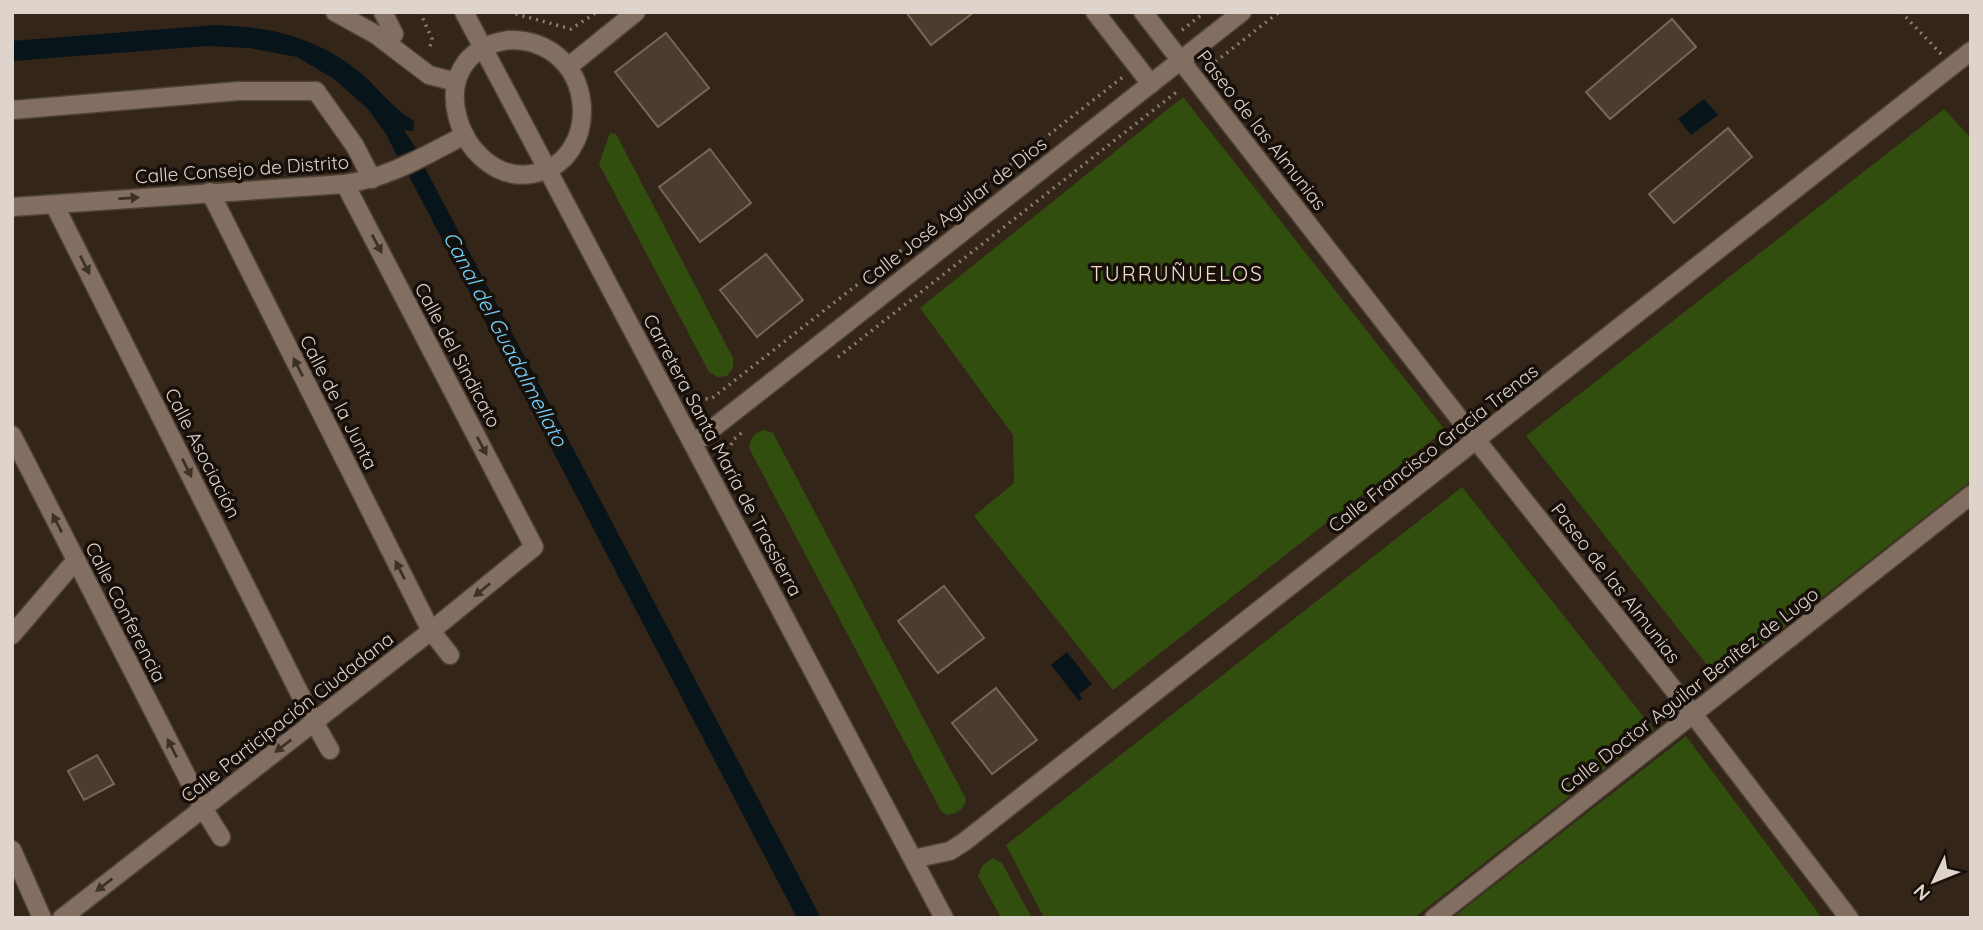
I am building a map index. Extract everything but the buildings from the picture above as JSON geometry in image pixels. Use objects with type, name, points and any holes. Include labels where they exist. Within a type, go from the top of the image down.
[{"type":"street","points":[[335,12],[375,34],[429,75],[456,82]]},
{"type":"street","points":[[383,12],[394,34],[387,43]]},
{"type":"street","name":"Carretera Santa María de Trassierra","points":[[464,12],[944,918]]},
{"type":"street","points":[[568,67],[636,12]]},
{"type":"street","points":[[1095,12],[1151,84]]},
{"type":"street","name":"Paseo de las Almunias","points":[[1143,12],[1693,714],[1849,918]]},
{"type":"street","name":"Calle José Aguilar de Dios","points":[[693,444],[1242,12]]},
{"type":"street","points":[[502,41],[522,41],[547,49],[568,67],[580,94],[582,109],[581,125],[567,152],[547,169],[524,175],[505,171],[479,155],[465,135],[455,104],[456,82],[469,58],[484,47],[502,41]]},
{"type":"street","name":"Calle Francisco Gracia Trenas","points":[[913,859],[950,851],[964,842],[1971,51]]},
{"type":"street","points":[[12,110],[239,91],[316,91],[355,146],[372,180]]},
{"type":"street","name":"Calle Consejo de Distrito","points":[[12,207],[372,180],[398,170],[465,135]]},
{"type":"street","name":"Calle del Sindicato","points":[[345,184],[534,547]]},
{"type":"street","name":"Calle de la Junta","points":[[210,192],[431,631],[450,655]]},
{"type":"street","name":"Calle Asociación","points":[[54,204],[330,750]]},
{"type":"street","name":"Calle Conferencia","points":[[12,435],[203,808],[221,837]]},
{"type":"street","name":"Calle Doctor Aguilar Benítez de Lugo","points":[[1434,918],[1971,495]]},
{"type":"street","name":"Calle Participación Ciudadana","points":[[62,918],[431,631],[534,547]]},
{"type":"street","points":[[12,635],[76,560]]},
{"type":"street","points":[[12,850],[42,918]]},
{"type":"path","points":[[419,68],[431,48],[432,39],[420,12]]},
{"type":"path","points":[[509,12],[571,29],[597,12]]},
{"type":"path","points":[[1167,43],[1205,12]]},
{"type":"path","points":[[836,358],[1279,12]]},
{"type":"path","points":[[1901,12],[1952,66]]},
{"type":"path","points":[[668,396],[689,384],[695,395],[702,399],[711,399],[1137,66]]},
{"type":"path","points":[[718,488],[735,478],[727,453],[734,439],[750,426]]},
{"type":"green space","points":[[1183,97],[1445,430],[1113,690],[974,516],[1014,483],[1013,435],[920,308]]},
{"type":"green space","points":[[1944,109],[1971,138],[1971,481],[1718,679],[1526,436]]},
{"type":"green space","points":[[610,133],[616,134],[733,358],[733,368],[727,376],[718,377],[709,372],[599,164]]},
{"type":"green space","points":[[763,430],[773,433],[966,799],[964,806],[957,812],[947,815],[941,811],[749,448],[753,437]]},
{"type":"green space","points":[[1462,487],[1654,730],[1414,918],[1044,918],[1006,845]]},
{"type":"green space","points":[[1686,736],[1822,918],[1452,918]]},
{"type":"green space","points":[[992,858],[1002,863],[1032,918],[1001,918],[978,876],[982,866]]},
{"type":"water","points":[[215,25],[256,28],[293,36],[345,61],[414,121],[413,131],[404,130],[416,149],[397,156],[386,134],[368,109],[334,79],[297,57],[249,48],[207,46],[12,61],[12,41]]},
{"type":"water","points":[[1704,99],[1718,115],[1691,135],[1678,119]]},
{"type":"water","name":"Canal del Guadalmellato","points":[[425,168],[821,918],[797,918],[409,176]]},
{"type":"water","points":[[1067,652],[1092,684],[1079,694],[1082,699],[1079,701],[1051,665]]},
{"type":"district","name":"TURRUÑUELOS","points":[[1177,274]]}]
